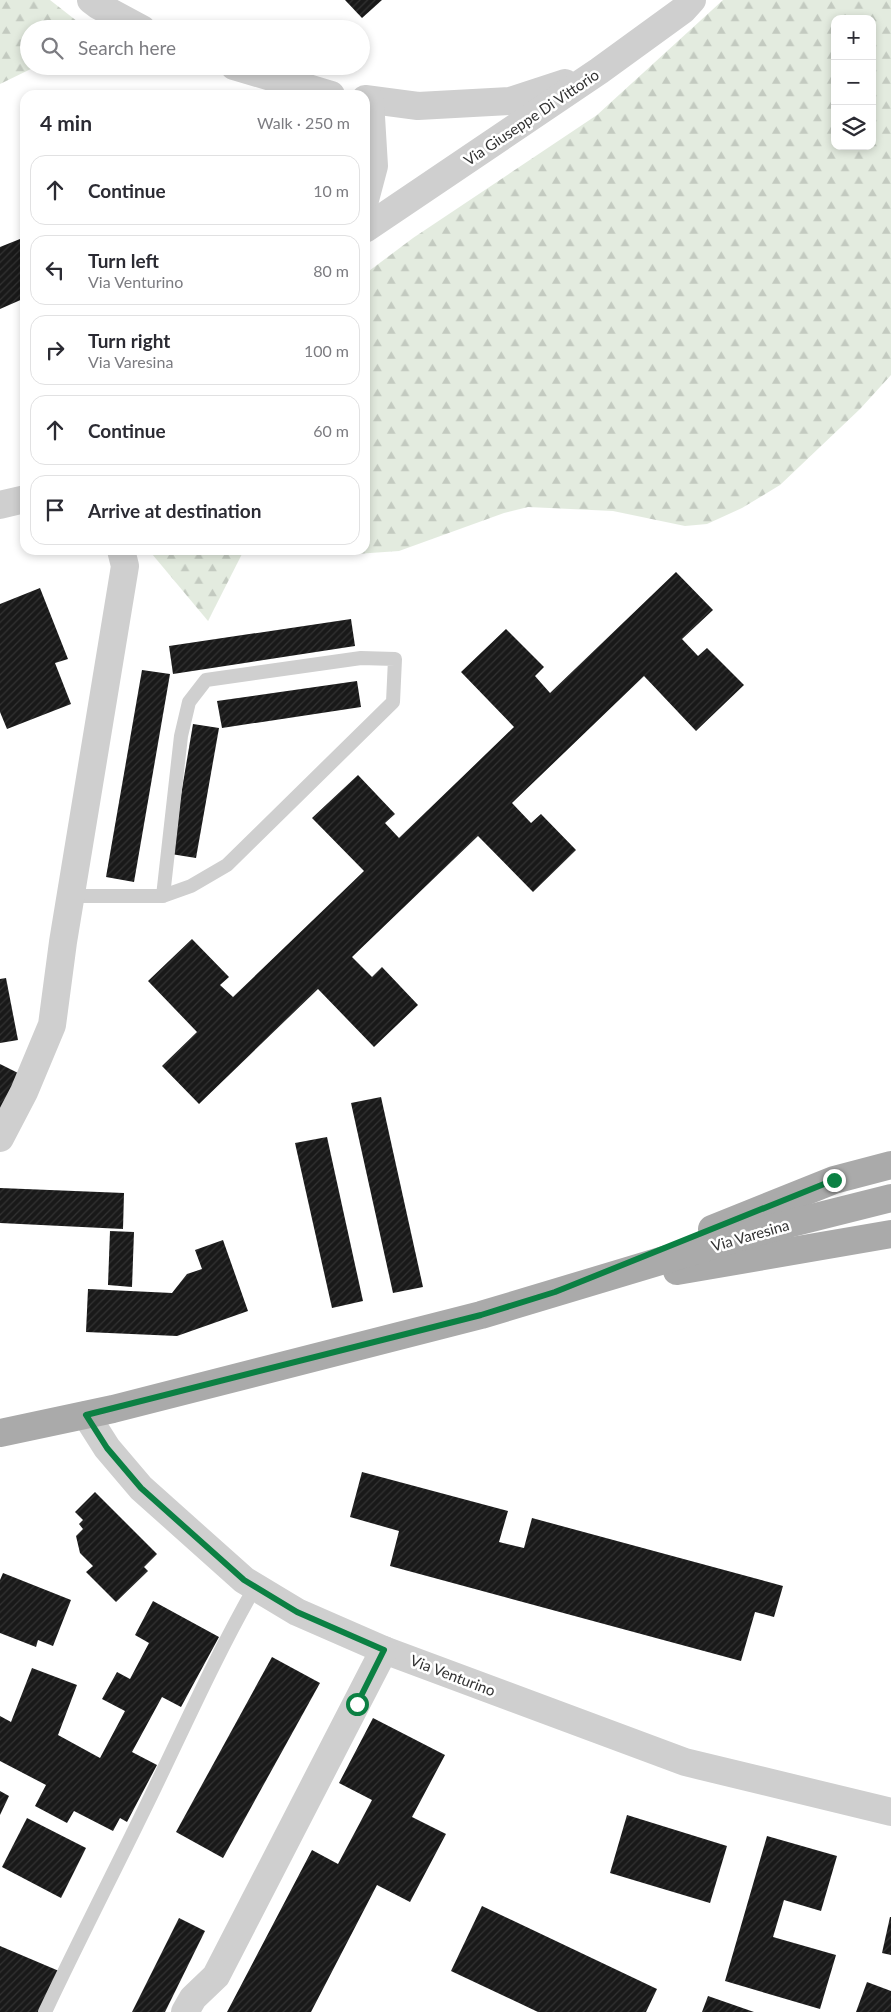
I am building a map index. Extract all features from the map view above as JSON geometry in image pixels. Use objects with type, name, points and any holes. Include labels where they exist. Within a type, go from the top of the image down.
[{"type":"main road","points":[[555,1292],[834,1180],[891,1165]]},
{"type":"main road","name":"Via Varesina","points":[[0,1433],[86,1415],[481,1315],[764,1230],[891,1198]]},
{"type":"main road","points":[[555,1292],[891,1234]]},
{"type":"street","points":[[91,0],[125,20]]},
{"type":"street","name":"Via Giuseppe Di Vittorio","points":[[370,225],[599,71],[683,10],[692,0]]},
{"type":"street","points":[[370,100],[418,106],[510,101],[599,71]]},
{"type":"street","points":[[264,75],[314,90]]},
{"type":"street","points":[[370,122],[374,166],[370,181]]},
{"type":"street","points":[[0,505],[20,500]]},
{"type":"street","points":[[0,1138],[24,1092],[52,1025],[63,942],[125,566],[122,555]]},
{"type":"street","name":"Via Venturino","points":[[86,1415],[107,1448],[141,1488],[244,1580],[297,1612],[384,1650],[685,1762],[891,1812]]},
{"type":"street","points":[[185,2012],[193,1998],[216,1976],[384,1650]]},
{"type":"lane","points":[[71,896],[164,896],[191,886],[227,865],[392,702],[395,659],[360,658],[206,680],[189,702],[180,736],[164,896]]},
{"type":"lane","points":[[45,2012],[233,1626],[255,1587]]},
{"type":"green space","points":[[0,0],[50,0],[76,20],[20,20],[20,74],[0,84]]},
{"type":"green space","points":[[723,0],[891,0],[891,375],[860,409],[780,485],[742,508],[707,524],[685,526],[613,511],[528,507],[504,513],[399,551],[370,553],[370,270],[413,238],[597,115]]},
{"type":"green space","points":[[153,555],[241,555],[208,621]]},
{"type":"building","points":[[345,0],[382,0],[362,18]]},
{"type":"building","points":[[20,239],[20,300],[0,309],[0,247]]},
{"type":"building","points":[[676,572],[713,610],[682,639],[698,656],[707,648],[744,685],[696,731],[644,676],[512,803],[531,823],[541,814],[576,850],[533,892],[478,836],[352,957],[372,977],[382,967],[418,1005],[374,1047],[318,989],[199,1104],[162,1066],[197,1032],[148,981],[192,939],[229,977],[220,985],[233,997],[364,871],[312,818],[358,775],[395,814],[385,823],[399,838],[514,727],[461,672],[506,629],[544,667],[535,676],[550,693]]},
{"type":"building","points":[[40,588],[68,659],[55,663],[71,704],[7,729],[0,712],[0,604]]},
{"type":"building","points":[[351,619],[355,646],[173,674],[169,646]]},
{"type":"building","points":[[142,670],[170,674],[134,882],[106,877]]},
{"type":"building","points":[[357,681],[361,707],[222,728],[217,701]]},
{"type":"building","points":[[193,724],[219,728],[196,858],[171,854]]},
{"type":"building","points":[[6,978],[18,1040],[0,1043],[0,979]]},
{"type":"building","points":[[0,1064],[22,1075],[0,1115]]},
{"type":"building","points":[[381,1097],[423,1287],[393,1293],[351,1103]]},
{"type":"building","points":[[327,1137],[363,1301],[332,1308],[295,1143]]},
{"type":"building","points":[[0,1188],[124,1193],[123,1229],[0,1223]]},
{"type":"building","points":[[110,1231],[134,1232],[132,1287],[108,1285]]},
{"type":"building","points":[[223,1240],[248,1311],[177,1336],[86,1332],[88,1289],[172,1293],[187,1274],[202,1269],[195,1250]]},
{"type":"building","points":[[362,1472],[508,1511],[499,1542],[524,1548],[532,1518],[783,1586],[774,1617],[755,1612],[741,1661],[390,1566],[399,1531],[350,1517]]},
{"type":"building","points":[[95,1492],[157,1554],[144,1567],[148,1571],[116,1602],[86,1572],[93,1566],[80,1553],[76,1536],[83,1529],[79,1524],[83,1520],[75,1512]]},
{"type":"building","points":[[3,1573],[71,1600],[53,1646],[38,1640],[36,1647],[0,1633],[0,1580]]},
{"type":"building","points":[[153,1601],[219,1637],[181,1707],[162,1697],[132,1752],[157,1765],[127,1822],[120,1818],[113,1831],[74,1811],[67,1823],[35,1806],[46,1785],[0,1761],[0,1716],[11,1722],[32,1668],[77,1685],[58,1735],[100,1758],[125,1711],[102,1699],[117,1672],[130,1679],[149,1643],[135,1635]]},
{"type":"building","points":[[272,1657],[320,1683],[223,1858],[176,1832]]},
{"type":"building","points":[[373,1718],[445,1755],[412,1817],[446,1834],[410,1902],[377,1885],[311,2012],[227,2012],[312,1850],[338,1864],[372,1800],[339,1783]]},
{"type":"building","points":[[0,1791],[9,1796],[0,1815]]},
{"type":"building","points":[[627,1815],[727,1846],[710,1903],[610,1873]]},
{"type":"building","points":[[27,1818],[86,1848],[61,1898],[2,1867]]},
{"type":"building","points":[[767,1836],[837,1856],[821,1911],[784,1900],[773,1937],[836,1955],[820,2009],[725,1981]]},
{"type":"building","points":[[482,1906],[657,1989],[646,2012],[538,2012],[451,1971]]},
{"type":"building","points":[[891,1917],[891,1955],[882,1953]]},
{"type":"building","points":[[179,1918],[205,1931],[165,2012],[132,2012]]},
{"type":"building","points":[[0,1946],[59,1971],[42,2012],[0,2012]]},
{"type":"building","points":[[867,1982],[891,1991],[891,2012],[856,2012]]},
{"type":"building","points":[[708,1996],[754,2012],[702,2012]]},
{"type":"route","points":[[357,1704],[384,1650],[297,1612],[244,1580],[141,1488],[107,1448],[86,1415],[481,1315],[555,1292],[834,1180]]}]
